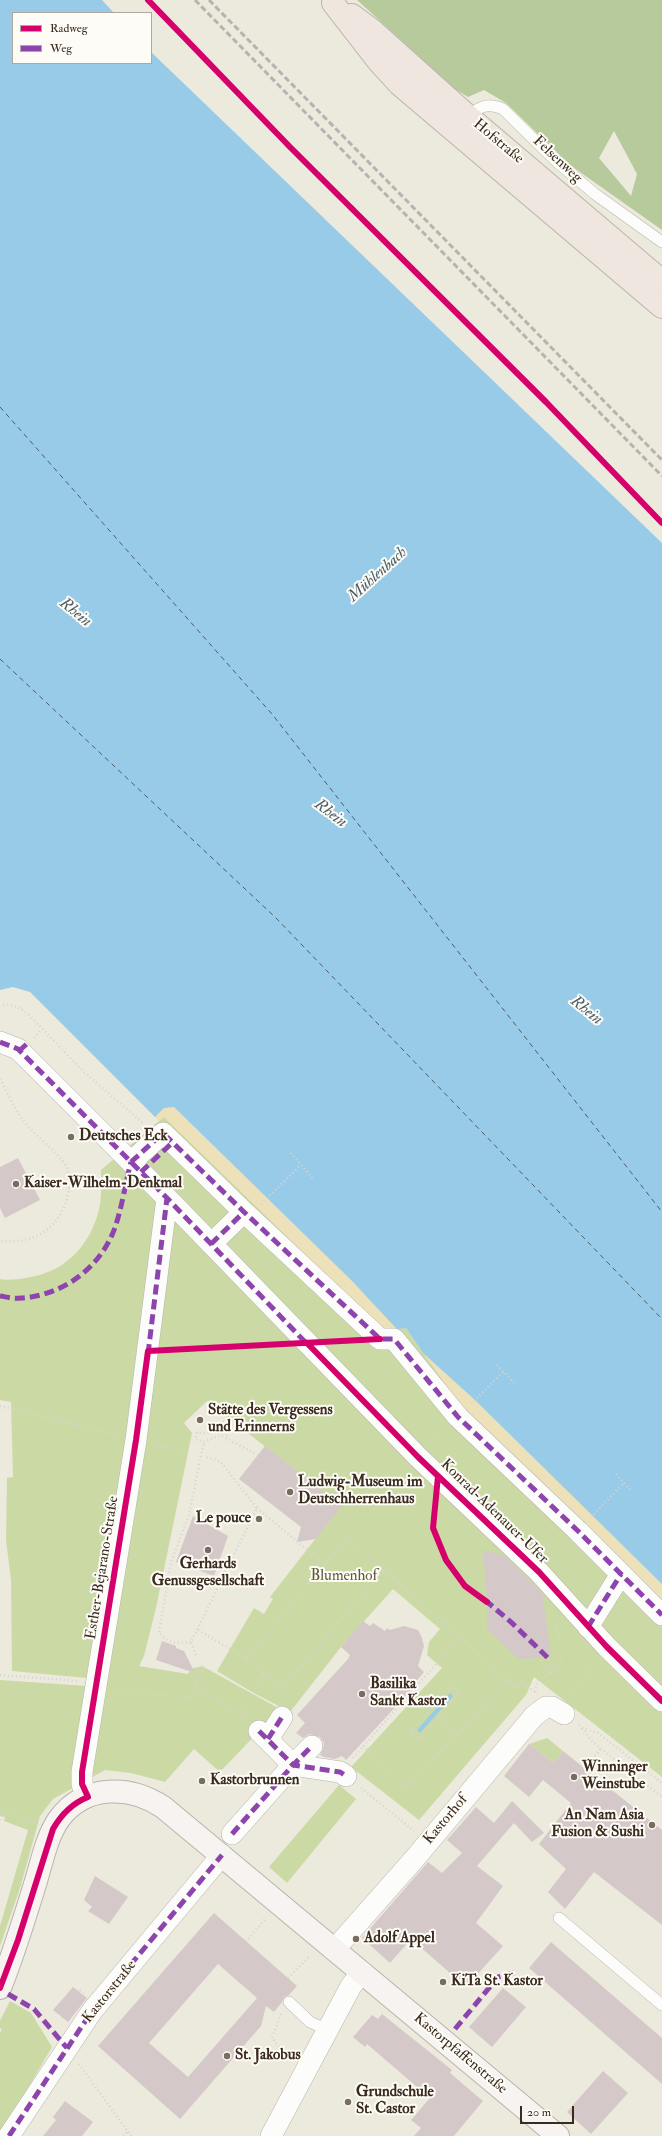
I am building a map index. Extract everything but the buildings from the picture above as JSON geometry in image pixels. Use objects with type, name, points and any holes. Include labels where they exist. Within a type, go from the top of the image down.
[{"type":"main road","name":"Hofstraße","points":[[332,2],[378,61],[400,84],[462,124],[662,281]]},
{"type":"main road","name":"Hofstraße","points":[[332,2],[372,30],[462,124],[662,307]]},
{"type":"street","name":"Konrad-Adenauer-Ufer","points":[[0,1042],[8,1044],[33,1038],[136,1167],[418,1457],[539,1572],[588,1627],[662,1702]]},
{"type":"street","points":[[136,1167],[172,1143],[380,1339],[394,1339],[621,1574],[662,1614]]},
{"type":"street","name":"Esther-Bejarano-Straße","points":[[86,1793],[82,1784],[82,1772],[136,1440],[167,1198]]},
{"type":"street","points":[[211,1244],[246,1214]]},
{"type":"street","points":[[588,1627],[621,1574]]},
{"type":"street","name":"Kastorhof","points":[[334,1950],[428,1842],[534,1716],[546,1707],[566,1715]]},
{"type":"street","points":[[282,1717],[264,1735],[293,1765],[340,1772],[346,1776]]},
{"type":"street","points":[[232,1834],[293,1765],[312,1746]]},
{"type":"street","points":[[0,1988],[18,1940],[54,1829],[60,1818],[86,1793],[128,1791],[140,1794],[163,1807],[362,1972],[351,1986],[271,2136]]},
{"type":"street","name":"Kastorstraße","points":[[9,2136],[98,2004],[222,1855]]},
{"type":"street","name":"Kastorpfaffenstraße","points":[[362,1972],[558,2136]]},
{"type":"lane","name":"Felsenweg","points":[[462,124],[477,109],[484,106],[494,105],[503,109],[557,162],[595,194],[662,242]]},
{"type":"lane","points":[[559,1918],[662,2005]]},
{"type":"lane","points":[[289,2002],[310,2022],[328,2030]]},
{"type":"path","points":[[4,1005],[12,1004],[20,1007],[33,1038],[83,1071],[150,1130]]},
{"type":"path","points":[[0,1079],[23,1119],[66,1166],[69,1179],[68,1193],[64,1206],[58,1218],[49,1228],[37,1236],[24,1241],[0,1241]]},
{"type":"path","points":[[291,1154],[313,1179]]},
{"type":"path","points":[[246,1214],[301,1165]]},
{"type":"path","points":[[307,1343],[380,1339]]},
{"type":"path","points":[[496,1365],[514,1383]]},
{"type":"path","points":[[418,1457],[503,1372]]},
{"type":"path","points":[[0,1406],[188,1453]]},
{"type":"path","points":[[227,1436],[232,1427],[222,1421],[217,1429],[204,1434],[197,1432],[195,1439],[204,1442],[220,1434],[227,1436],[258,1455]]},
{"type":"path","points":[[191,1642],[175,1644],[166,1641],[159,1633],[171,1562],[189,1514],[204,1442]]},
{"type":"path","points":[[205,1457],[220,1460],[257,1508],[325,1565]]},
{"type":"path","points":[[616,1474],[632,1492]]},
{"type":"path","points":[[589,1519],[624,1483]]},
{"type":"path","points":[[196,1656],[191,1642],[257,1508]]},
{"type":"path","points":[[246,1658],[348,1538],[383,1571],[517,1688],[521,1683],[535,1692]]},
{"type":"path","points":[[198,1630],[246,1658],[281,1689],[383,1571]]},
{"type":"path","points":[[538,1680],[557,1671],[562,1664],[555,1618]]},
{"type":"path","points":[[365,1743],[393,1710],[412,1693],[460,1637]]},
{"type":"path","points":[[607,1647],[566,1715],[582,1728],[593,1742],[662,1796]]},
{"type":"path","points":[[548,1658],[551,1674]]},
{"type":"path","points":[[0,1675],[191,1697],[202,1671],[200,1667]]},
{"type":"path","points":[[240,1713],[263,1673]]},
{"type":"path","points":[[363,1746],[408,1788],[508,1680]]},
{"type":"path","points":[[195,1686],[240,1713],[264,1735]]},
{"type":"path","points":[[451,1686],[459,1694],[419,1739],[410,1732],[430,1709],[451,1686]]},
{"type":"path","points":[[412,1693],[430,1709]]},
{"type":"path","points":[[439,1717],[458,1734]]},
{"type":"path","points":[[582,1728],[598,1733],[662,1783]]},
{"type":"path","points":[[585,1769],[601,1748]]},
{"type":"path","points":[[630,1771],[636,1763]]},
{"type":"path","points":[[346,1776],[428,1842]]},
{"type":"path","points":[[0,1820],[1,1812],[38,1824]]},
{"type":"path","points":[[246,1942],[263,1921]]},
{"type":"path","points":[[288,1978],[311,1955]]},
{"type":"path","points":[[276,2010],[281,2014],[272,2038],[286,2056],[298,2061]]},
{"type":"path","points":[[67,2048],[131,2136]]},
{"type":"path","points":[[123,2136],[127,2132]]},
{"type":"green space","points":[[357,0],[662,0],[662,230],[570,165],[506,103],[484,90],[468,97],[455,89]],"holes":[[[614,131],[637,174],[631,196],[599,158]]]},
{"type":"green space","name":"Blumenhof","points":[[164,1117],[254,1203],[406,1328],[423,1353],[475,1400],[662,1584],[662,1777],[534,1677],[526,1695],[419,1820],[351,1767],[442,1668],[427,1655],[429,1642],[440,1629],[393,1589],[341,1647],[290,1712],[217,1671],[254,1608],[264,1614],[273,1599],[270,1597],[341,1506],[207,1401],[184,1423],[192,1433],[156,1608],[144,1656],[139,1666],[188,1674],[191,1669],[202,1666],[280,1709],[220,1772],[194,1749],[165,1782],[131,1773],[105,1770],[53,1799],[40,1816],[20,1888],[0,1946],[0,1926],[28,1830],[4,1821],[5,1817],[0,1816],[0,1680],[87,1686],[87,1678],[12,1671],[11,1580],[6,1540],[7,1478],[13,1477],[11,1402],[0,1400],[0,1279],[19,1279],[44,1274],[68,1261],[85,1241],[92,1230],[97,1217],[101,1196],[101,1170]]},
{"type":"green space","points":[[547,1738],[563,1751],[554,1763],[529,1744]]},
{"type":"green space","points":[[339,1785],[356,1799],[287,1883],[269,1867]]},
{"type":"green space","points":[[10,2001],[31,2013],[52,2047],[0,2136],[0,2033],[2,2029],[0,2028],[0,2021]]},
{"type":"sand","points":[[174,1107],[352,1281],[397,1329],[382,1329],[164,1117],[159,1121],[155,1117],[164,1108]]},
{"type":"sand","points":[[423,1353],[475,1400],[662,1584],[662,1604],[458,1402]]},
{"type":"water","points":[[0,0],[102,0],[113,12],[12,12],[12,64],[152,64],[152,53],[662,543],[662,1584],[475,1400],[423,1353],[406,1328],[397,1329],[352,1281],[174,1107],[164,1108],[155,1117],[30,992],[13,987],[0,990]]},
{"type":"water","points":[[450,1693],[453,1696],[420,1733],[417,1730]]},
{"type":"ferry route","points":[[0,407],[272,714],[662,1212]]},
{"type":"ferry route","points":[[0,659],[276,918],[662,1319]]},
{"type":"railway","points":[[195,0],[662,476]]},
{"type":"railway","points":[[209,0],[662,460]]},
{"type":"marked path","points":[[19,1051],[30,1041]]},
{"type":"marked path","points":[[0,1042],[18,1049],[167,1198],[307,1344]]},
{"type":"marked path","points":[[131,1162],[163,1133],[244,1212],[380,1339],[394,1339],[458,1417],[578,1531],[662,1615]]},
{"type":"marked path","points":[[141,1172],[172,1143]]},
{"type":"marked path","points":[[0,1296],[10,1298],[35,1296],[63,1287],[97,1260],[105,1248],[115,1227],[131,1162]]},
{"type":"marked path","points":[[148,1354],[167,1198]]},
{"type":"marked path","points":[[211,1244],[244,1212]]},
{"type":"marked path","points":[[588,1627],[621,1574]]},
{"type":"marked path","points":[[485,1600],[512,1623],[548,1658]]},
{"type":"marked path","points":[[268,1739],[282,1717]]},
{"type":"marked path","points":[[259,1731],[293,1765],[340,1772],[346,1776]]},
{"type":"marked path","points":[[232,1834],[293,1765],[312,1746]]},
{"type":"marked path","points":[[9,2136],[92,2011],[222,1855]]},
{"type":"marked path","points":[[455,2029],[498,1977],[514,1973]]},
{"type":"marked path","points":[[8,1994],[34,2009],[67,2048]]},
{"type":"cycle path","points":[[148,0],[290,147],[546,402],[662,523]]},
{"type":"cycle path","points":[[0,1988],[18,1940],[53,1829],[68,1810],[88,1797],[82,1784],[82,1772],[136,1440],[148,1351],[380,1339]]},
{"type":"cycle path","points":[[307,1343],[418,1457],[539,1572],[607,1647],[662,1701]]},
{"type":"cycle path","points":[[438,1476],[433,1528],[446,1560],[465,1586],[487,1602]]},
{"type":"place","name":"Deutsches Eck","points":[[71,1137]]},
{"type":"place","name":"Kaiser-Wilhelm-Denkmal","points":[[16,1184]]},
{"type":"place","name":"Stätte des Vergessens und Erinnerns","points":[[200,1420]]},
{"type":"place","name":"Ludwig-Museum im Deutschherrenhaus","points":[[290,1492]]},
{"type":"place","name":"Le pouce","points":[[259,1519]]},
{"type":"place","name":"Gerhards Genussgesellschaft","points":[[208,1550]]},
{"type":"place","name":"Basilika Sankt Kastor","points":[[362,1694]]},
{"type":"place","name":"Winninger Weinstube","points":[[574,1777]]},
{"type":"place","name":"Kastorbrunnen","points":[[202,1781]]},
{"type":"place","name":"An Nam Asia Fusion & Sushi","points":[[652,1825]]},
{"type":"place","name":"Adolf Appel","points":[[356,1939]]},
{"type":"place","name":"KiTa St. Kastor","points":[[443,1982]]},
{"type":"place","name":"St. Jakobus","points":[[227,2056]]},
{"type":"place","name":"Grundschule St. Castor","points":[[348,2102]]},
{"type":"water label","name":"Mühlenbach","points":[[378,575]]},
{"type":"water label","name":"Rhein","points":[[75,613]]},
{"type":"water label","name":"Rhein","points":[[330,814]]},
{"type":"water label","name":"Rhein","points":[[586,1011]]}]
